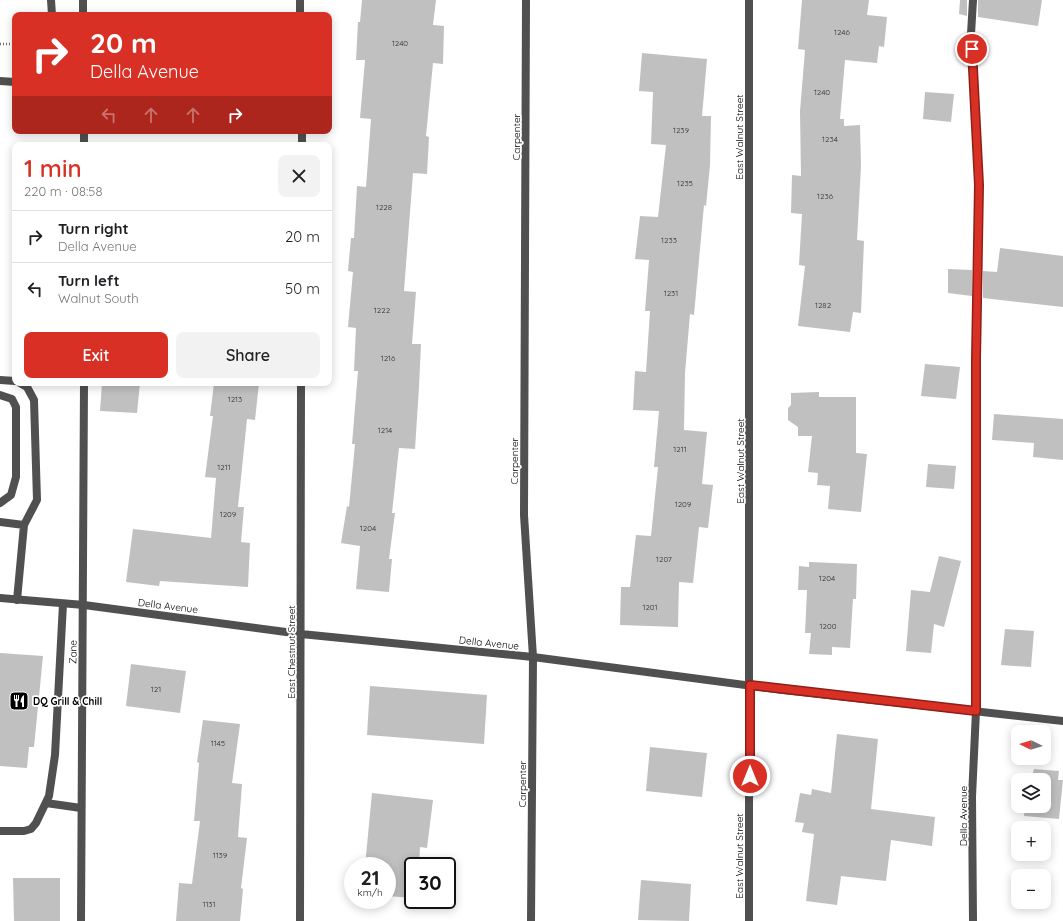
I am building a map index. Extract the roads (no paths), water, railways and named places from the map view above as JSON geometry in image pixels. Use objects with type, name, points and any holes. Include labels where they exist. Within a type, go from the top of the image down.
[{"type":"street","points":[[51,0],[52,12]]},
{"type":"street","points":[[83,0],[84,12]]},
{"type":"street","points":[[300,0],[300,12]]},
{"type":"street","name":"Carpenter","points":[[526,0],[524,515],[534,657],[531,921]]},
{"type":"street","name":"East Walnut Street","points":[[749,0],[749,921]]},
{"type":"street","points":[[973,0],[970,34],[979,185],[976,360],[976,711]]},
{"type":"street","points":[[0,81],[12,82]]},
{"type":"street","points":[[0,380],[12,381]]},
{"type":"street","points":[[17,600],[24,525],[37,500],[34,400],[25,386]]},
{"type":"street","name":"Zane","points":[[81,921],[84,605],[84,386]]},
{"type":"street","name":"East Chestnut Street","points":[[300,921],[301,386]]},
{"type":"street","points":[[0,395],[12,399],[16,407],[16,477],[11,495],[0,503]]},
{"type":"street","points":[[0,522],[24,525]]},
{"type":"street","name":"Della Avenue","points":[[0,598],[84,605],[301,634],[534,657],[750,685],[1063,721]]},
{"type":"street","points":[[0,831],[24,831],[31,829],[36,823],[49,796],[55,755],[63,604]]},
{"type":"street","name":"Della Avenue","points":[[973,921],[972,797],[976,711]]},
{"type":"street","points":[[46,803],[81,808]]},
{"type":"place","name":"DQ Grill & Chill","points":[[19,701]]}]
